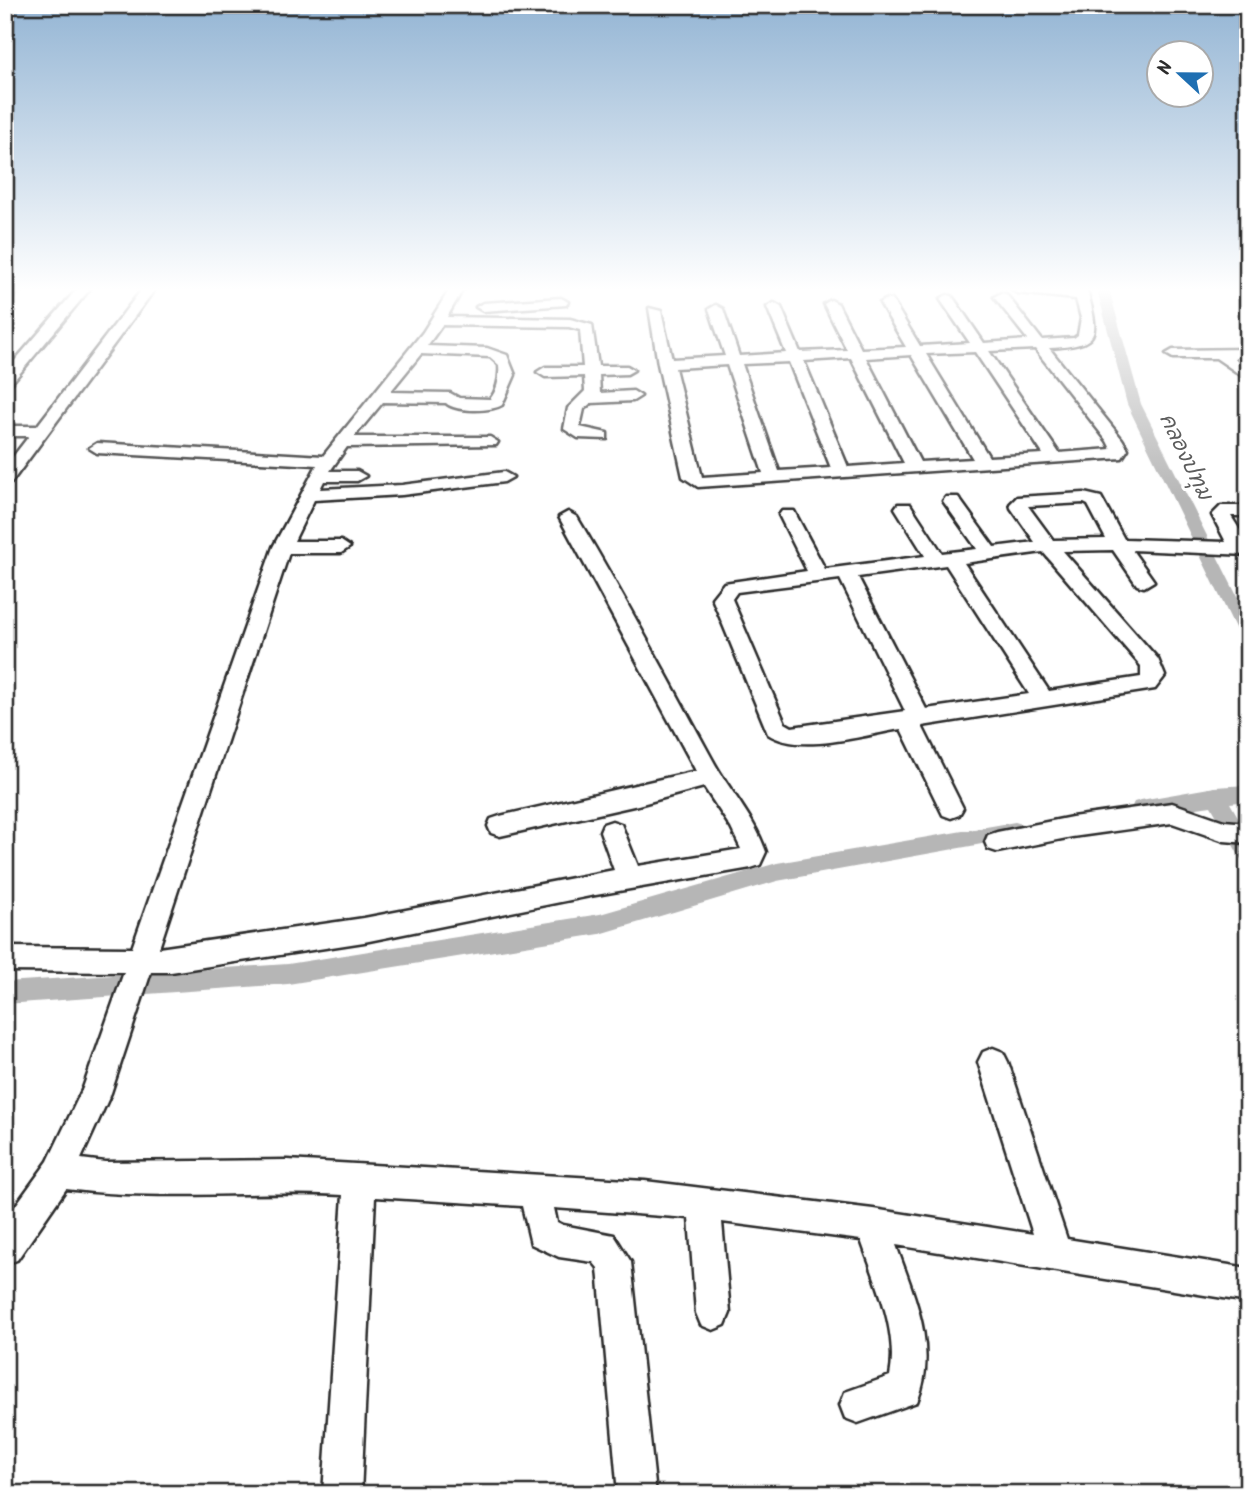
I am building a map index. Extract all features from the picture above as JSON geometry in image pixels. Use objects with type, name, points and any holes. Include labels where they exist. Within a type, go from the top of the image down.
[{"type":"street","points":[[5,382],[25,359]]},
{"type":"street","points":[[5,479],[95,359]]},
{"type":"street","points":[[5,1248],[58,1172],[96,1093],[282,547],[324,469],[410,359]]},
{"type":"street","points":[[381,397],[450,398],[461,393],[502,390],[507,363],[502,359]]},
{"type":"street","points":[[591,359],[593,391],[589,398],[576,408],[572,429],[578,433],[601,436]]},
{"type":"street","points":[[663,359],[692,477],[698,482],[711,483],[914,467],[1105,457],[1116,454],[1120,449],[1051,359]]},
{"type":"street","points":[[664,364],[775,359]]},
{"type":"street","points":[[795,359],[842,472]]},
{"type":"street","points":[[859,359],[914,467]]},
{"type":"street","points":[[920,359],[984,463]]},
{"type":"street","points":[[988,359],[1055,459]]},
{"type":"street","points":[[1227,359],[1248,376]]},
{"type":"street","points":[[732,361],[773,478]]},
{"type":"street","points":[[545,372],[627,370]]},
{"type":"street","points":[[589,398],[633,396]]},
{"type":"street","points":[[5,431],[39,431]]},
{"type":"street","points":[[344,442],[490,442]]},
{"type":"street","points":[[97,448],[324,469],[357,476]]},
{"type":"street","points":[[308,495],[402,490],[504,477]]},
{"type":"street","points":[[1144,581],[1118,544],[1098,505],[1091,499],[1023,500],[1019,504],[1024,515],[1048,546],[1151,664],[1154,676],[1147,684],[801,736],[787,735],[776,728],[722,598],[731,587],[943,557],[1048,546],[1118,544],[1241,549]]},
{"type":"street","points":[[952,501],[988,552]]},
{"type":"street","points":[[904,508],[943,557],[1043,699]]},
{"type":"street","points":[[1241,549],[1221,515],[1227,510],[1248,511]]},
{"type":"street","points":[[788,514],[818,574]]},
{"type":"street","points":[[5,959],[137,975],[171,960],[364,930],[751,858],[754,852],[744,826],[710,776],[623,610],[568,517]]},
{"type":"street","points":[[282,547],[341,547]]},
{"type":"street","points":[[845,570],[951,808]]},
{"type":"street","points":[[500,825],[638,796],[710,776]]},
{"type":"street","points":[[997,842],[1072,827],[1172,813],[1184,814],[1237,833]]},
{"type":"street","points":[[612,831],[630,880]]},
{"type":"street","points":[[993,1062],[1056,1256]]},
{"type":"street","points":[[58,1172],[105,1178],[287,1176],[645,1198],[873,1225],[1248,1285]]},
{"type":"street","points":[[342,1494],[360,1180]]},
{"type":"street","points":[[535,1192],[543,1232],[559,1241],[602,1247],[614,1262],[637,1494]]},
{"type":"street","points":[[704,1205],[713,1313]]},
{"type":"street","points":[[858,1405],[904,1389],[909,1379],[908,1339],[873,1225]]},
{"type":"waterway","name":"คลองปทุม","points":[[1122,359],[1134,404],[1248,636]]},
{"type":"waterway","points":[[1216,797],[1248,793]]},
{"type":"waterway","points":[[1141,808],[1216,797]]},
{"type":"waterway","points":[[1216,797],[1248,853]]},
{"type":"waterway","points":[[5,993],[288,974],[600,924],[777,872],[1015,830]]}]
